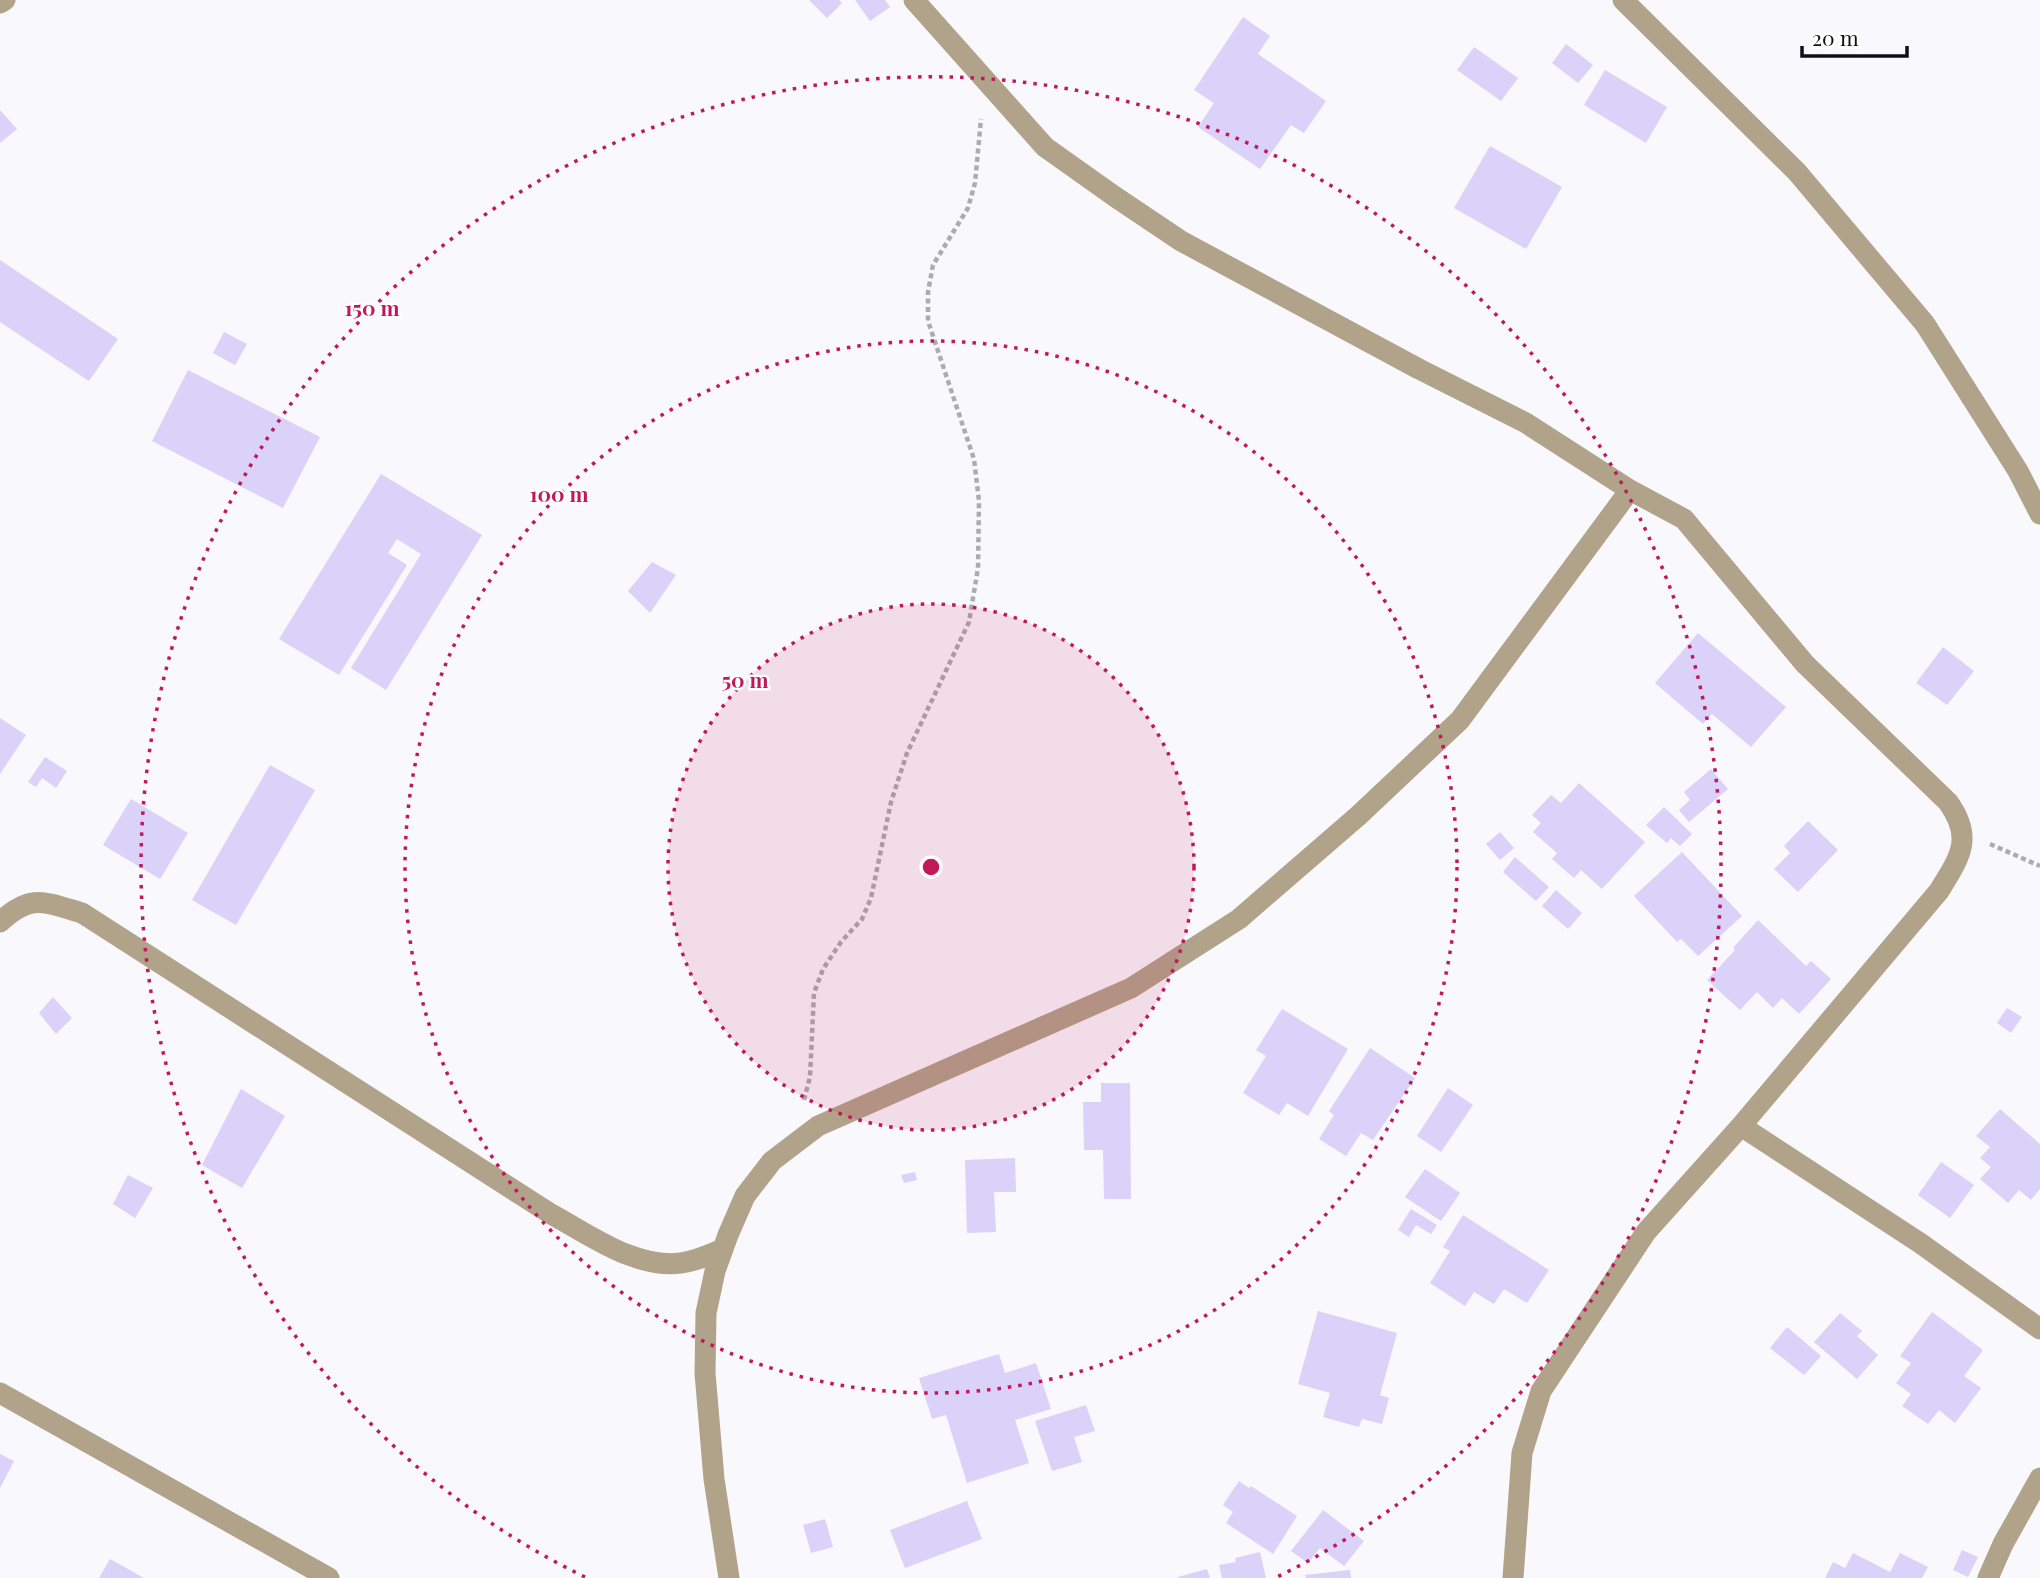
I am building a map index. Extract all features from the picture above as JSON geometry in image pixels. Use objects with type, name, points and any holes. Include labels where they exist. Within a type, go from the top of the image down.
[{"type":"street","points":[[0,3],[5,0]]},
{"type":"street","points":[[914,0],[1045,147],[1181,241],[1419,369],[1526,423],[1629,489],[1684,519],[1805,664],[1948,802],[1958,816],[1962,832],[1959,857],[1939,891],[1741,1126],[1646,1232],[1541,1391],[1522,1453],[1513,1578]]},
{"type":"street","points":[[1623,0],[1797,172],[1925,324],[2018,471],[2040,514]]},
{"type":"street","points":[[729,1578],[714,1479],[705,1373],[706,1313],[715,1271],[745,1196],[772,1161],[818,1126],[1131,988],[1239,919],[1376,799],[1460,720],[1629,489]]},
{"type":"street","points":[[0,922],[12,911],[29,902],[54,905],[82,913],[551,1214],[631,1256],[651,1263],[682,1263],[723,1249]]},
{"type":"street","points":[[1741,1126],[1920,1243],[2040,1329]]},
{"type":"street","points":[[0,1393],[329,1578]]},
{"type":"street","points":[[1988,1578],[2003,1544],[2040,1478]]},
{"type":"path","points":[[792,1146],[810,1077],[814,993],[823,969],[841,942],[862,919],[871,898],[891,802],[907,753],[970,622],[978,568],[979,501],[974,459],[928,321],[928,292],[933,265],[968,208],[975,183],[979,155],[982,76]]},
{"type":"path","points":[[1962,832],[2040,866]]},
{"type":"building","points":[[809,0],[839,0],[842,3],[827,18]]},
{"type":"building","points":[[855,0],[885,0],[890,7],[870,21]]},
{"type":"building","points":[[1243,17],[1270,36],[1258,54],[1326,101],[1304,133],[1291,125],[1260,169],[1198,127],[1214,103],[1194,90]]},
{"type":"building","points":[[1566,44],[1593,65],[1578,83],[1552,63]]},
{"type":"building","points":[[1474,47],[1518,78],[1501,101],[1457,70]]},
{"type":"building","points":[[1605,70],[1667,107],[1646,143],[1584,105]]},
{"type":"building","points":[[0,110],[17,129],[0,143]]},
{"type":"building","points":[[1490,146],[1562,187],[1526,249],[1454,208]]},
{"type":"building","points":[[0,260],[118,339],[89,381],[0,322]]},
{"type":"building","points":[[224,332],[247,344],[235,365],[213,353]]},
{"type":"building","points":[[188,370],[320,437],[283,508],[152,441]]},
{"type":"building","points":[[381,474],[482,535],[386,690],[351,668],[421,554],[397,539],[388,553],[407,565],[339,675],[279,639]]},
{"type":"building","points":[[652,562],[676,575],[650,613],[628,591]]},
{"type":"building","points":[[1698,633],[1786,707],[1751,747],[1712,714],[1703,724],[1655,683]]},
{"type":"building","points":[[1943,647],[1974,671],[1947,705],[1916,683]]},
{"type":"building","points":[[0,718],[26,735],[0,774]]},
{"type":"building","points":[[45,757],[67,771],[56,788],[42,778],[36,787],[28,782]]},
{"type":"building","points":[[270,765],[315,790],[236,925],[192,900]]},
{"type":"building","points":[[1711,769],[1728,789],[1689,822],[1679,810],[1690,800],[1684,792]]},
{"type":"building","points":[[1579,783],[1645,842],[1602,889],[1581,870],[1574,878],[1552,859],[1557,853],[1533,832],[1541,823],[1532,815],[1551,795],[1561,803]]},
{"type":"building","points":[[131,799],[188,833],[160,879],[103,845]]},
{"type":"building","points":[[1664,807],[1692,834],[1680,846],[1671,838],[1667,843],[1646,825]]},
{"type":"building","points":[[1808,821],[1838,850],[1798,892],[1774,869],[1790,853],[1784,846]]},
{"type":"building","points":[[1500,832],[1514,848],[1500,860],[1486,844]]},
{"type":"building","points":[[1682,852],[1742,916],[1698,956],[1681,939],[1677,942],[1634,896]]},
{"type":"building","points":[[1515,857],[1549,887],[1536,901],[1503,872]]},
{"type":"building","points":[[1556,890],[1582,913],[1568,929],[1542,906]]},
{"type":"building","points":[[1758,920],[1806,966],[1811,961],[1831,979],[1799,1014],[1782,998],[1773,1008],[1757,992],[1740,1010],[1707,980]]},
{"type":"building","points":[[53,997],[72,1018],[56,1034],[39,1013]]},
{"type":"building","points":[[2007,1008],[2022,1017],[2011,1033],[1997,1023]]},
{"type":"building","points":[[1282,1009],[1348,1049],[1308,1116],[1287,1103],[1279,1115],[1243,1093],[1266,1056],[1256,1050]]},
{"type":"building","points":[[1370,1048],[1415,1078],[1373,1140],[1361,1133],[1346,1156],[1319,1139],[1334,1115],[1329,1111]]},
{"type":"building","points":[[1101,1083],[1130,1083],[1131,1199],[1104,1199],[1103,1150],[1084,1150],[1083,1102],[1101,1102]]},
{"type":"building","points":[[1448,1088],[1473,1105],[1441,1152],[1417,1136]]},
{"type":"building","points":[[241,1089],[285,1116],[242,1188],[202,1165]]},
{"type":"building","points":[[2000,1109],[2040,1144],[2040,1189],[2031,1200],[2019,1190],[2008,1203],[1980,1179],[1991,1167],[1980,1158],[1990,1147],[1976,1136]]},
{"type":"building","points":[[1015,1158],[1016,1192],[994,1192],[996,1232],[967,1233],[965,1160]]},
{"type":"building","points":[[1941,1162],[1974,1185],[1950,1218],[1918,1195]]},
{"type":"building","points":[[1425,1169],[1460,1193],[1441,1221],[1405,1197]]},
{"type":"building","points":[[915,1172],[917,1180],[904,1183],[901,1175]]},
{"type":"building","points":[[128,1175],[153,1188],[135,1218],[113,1204]]},
{"type":"building","points":[[1411,1209],[1437,1225],[1431,1234],[1416,1225],[1409,1237],[1398,1230]]},
{"type":"building","points":[[1463,1215],[1549,1270],[1527,1303],[1504,1289],[1494,1304],[1474,1292],[1465,1306],[1430,1283],[1450,1251],[1443,1247]]},
{"type":"building","points":[[1318,1311],[1397,1333],[1380,1395],[1389,1398],[1382,1424],[1362,1419],[1359,1427],[1323,1417],[1330,1393],[1298,1384]]},
{"type":"building","points":[[1932,1312],[1983,1350],[1964,1376],[1981,1388],[1955,1423],[1939,1410],[1928,1424],[1902,1406],[1911,1394],[1896,1383],[1911,1363],[1900,1356]]},
{"type":"building","points":[[1840,1313],[1862,1331],[1857,1336],[1878,1355],[1857,1379],[1814,1342]]},
{"type":"building","points":[[1787,1327],[1821,1356],[1804,1375],[1770,1348]]},
{"type":"building","points":[[999,1354],[1005,1373],[1036,1363],[1051,1409],[1015,1420],[1029,1463],[967,1483],[946,1415],[932,1419],[919,1378]]},
{"type":"building","points":[[1086,1405],[1095,1431],[1074,1437],[1082,1462],[1052,1471],[1035,1421]]},
{"type":"building","points":[[0,1454],[14,1461],[0,1488]]},
{"type":"building","points":[[1239,1481],[1297,1516],[1273,1554],[1226,1523],[1233,1512],[1223,1505]]},
{"type":"building","points":[[967,1501],[982,1539],[905,1568],[890,1530]]},
{"type":"building","points":[[1323,1510],[1364,1541],[1344,1566],[1320,1548],[1308,1563],[1291,1551]]},
{"type":"building","points":[[825,1519],[833,1547],[811,1553],[803,1525]]},
{"type":"building","points":[[1962,1550],[1978,1557],[1968,1577],[1953,1570]]},
{"type":"building","points":[[1260,1552],[1266,1578],[1222,1578],[1219,1565],[1236,1562],[1235,1558]]},
{"type":"building","points":[[1853,1553],[1890,1572],[1900,1553],[1928,1567],[1922,1578],[1825,1578],[1833,1562],[1845,1568]]},
{"type":"building","points":[[110,1559],[144,1578],[99,1578]]},
{"type":"building","points":[[1207,1569],[1210,1578],[1178,1578],[1178,1577]]},
{"type":"building","points":[[1350,1570],[1351,1578],[1306,1578],[1305,1575]]}]
